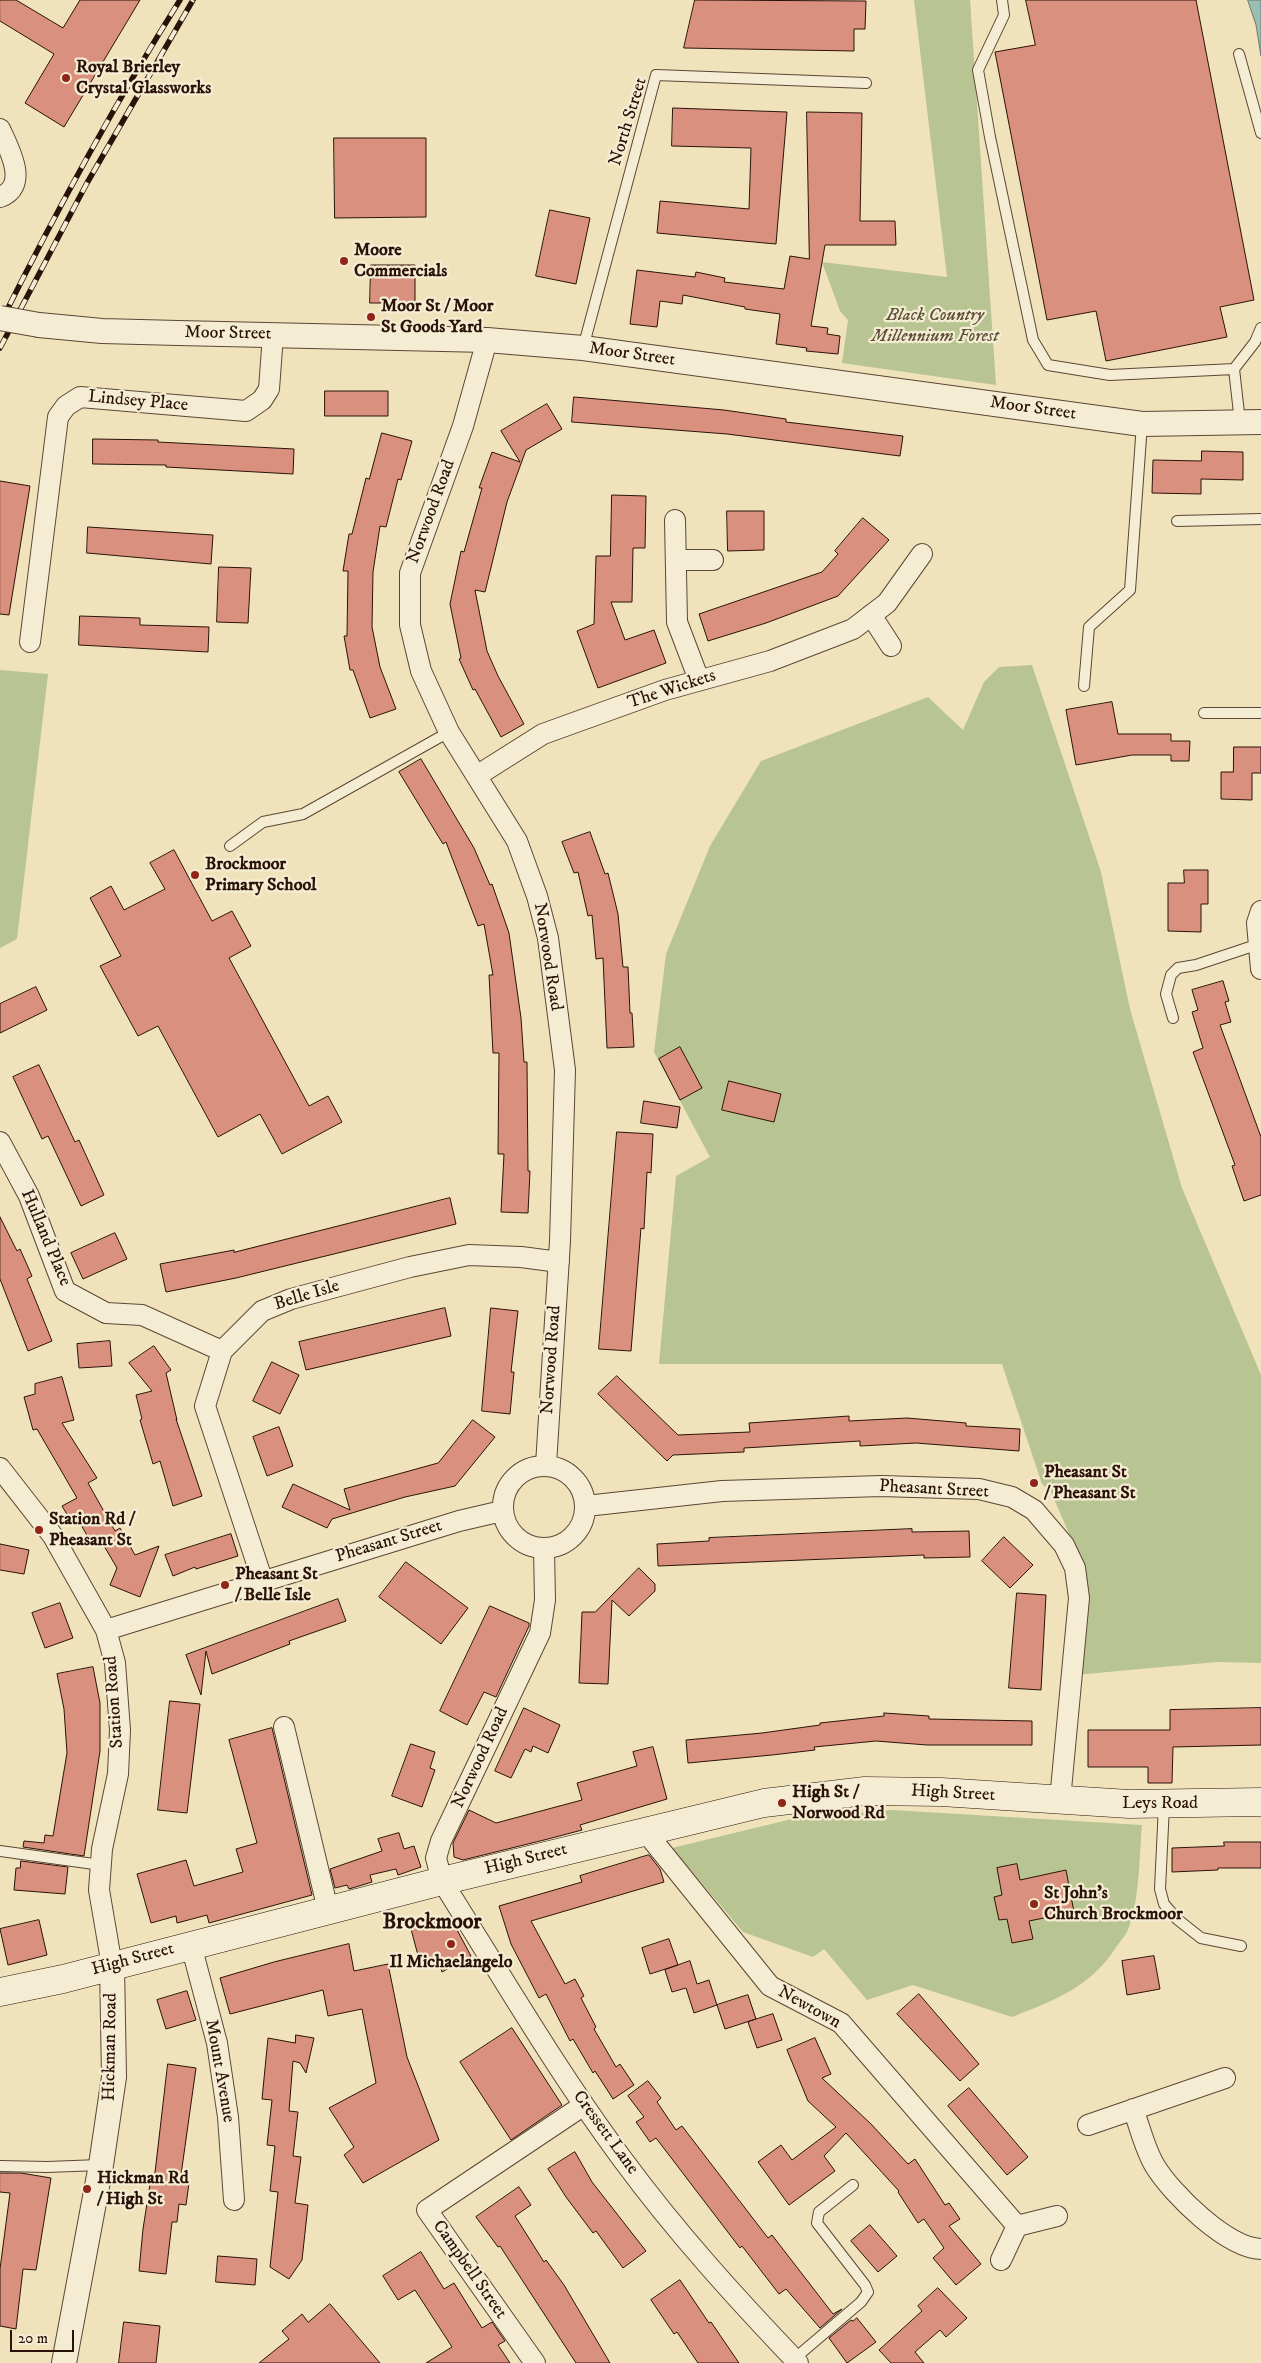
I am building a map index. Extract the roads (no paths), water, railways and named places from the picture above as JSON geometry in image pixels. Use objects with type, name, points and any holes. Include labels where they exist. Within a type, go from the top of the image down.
[{"type":"main road","name":"High Street","points":[[0,1992],[63,1979],[442,1881],[764,1803],[865,1791],[941,1792],[1060,1800]]},
{"type":"main road","name":"Leys Road","points":[[1060,1800],[1164,1804],[1261,1802]]},
{"type":"street","points":[[0,129],[12,156],[16,174],[13,187],[7,195],[0,197]]},
{"type":"street","name":"Moor Street","points":[[0,318],[39,325],[102,331],[486,340],[583,348],[1142,424],[1250,422]]},
{"type":"street","name":"Lindsey Place","points":[[30,642],[58,417],[66,406],[80,397],[246,411],[262,400],[269,389],[273,335]]},
{"type":"street","name":"Norwood Road","points":[[486,340],[463,426],[410,573],[410,625],[421,670],[449,732],[478,775],[518,841],[537,896],[548,938],[565,1070],[558,1262],[546,1465]]},
{"type":"street","points":[[675,520],[677,622],[699,680]]},
{"type":"street","name":"The Wickets","points":[[478,775],[543,734],[699,680],[770,661],[852,629],[887,603],[922,554]]},
{"type":"street","points":[[676,560],[713,560]]},
{"type":"street","points":[[871,615],[891,646]]},
{"type":"street","points":[[1261,911],[1257,923],[1261,969]]},
{"type":"street","name":"Hulland Place","points":[[0,1142],[30,1196],[65,1291],[106,1313],[142,1315],[222,1351]]},
{"type":"street","name":"Belle Isle","points":[[262,1582],[205,1406],[222,1351],[262,1311],[291,1298],[410,1267],[470,1255],[521,1257],[558,1262]]},
{"type":"street","points":[[546,1465],[563,1470],[577,1482],[584,1494],[586,1506],[582,1525],[573,1537],[562,1545],[544,1549],[526,1545],[516,1538],[507,1526],[502,1512],[504,1492],[513,1478],[532,1467],[546,1465]]},
{"type":"street","name":"Station Road","points":[[1,1471],[53,1536],[106,1630],[115,1663],[120,1730],[118,1774],[102,1849],[99,1890],[112,1966]]},
{"type":"street","name":"Pheasant Street","points":[[586,1506],[722,1491],[881,1486],[979,1489],[1012,1497],[1034,1510],[1064,1545],[1075,1568],[1079,1598],[1060,1800]]},
{"type":"street","name":"Pheasant Street","points":[[106,1630],[459,1521],[502,1512]]},
{"type":"street","name":"Norwood Road","points":[[442,1881],[436,1858],[441,1841],[540,1633],[545,1600],[544,1549]]},
{"type":"street","points":[[284,1726],[328,1910]]},
{"type":"street","name":"Newtown","points":[[645,1831],[770,1986],[841,2023],[1017,2226]]},
{"type":"street","name":"Cressett Lane","points":[[442,1881],[549,2052],[624,2161],[728,2291],[796,2361]]},
{"type":"street","name":"Mount Avenue","points":[[191,1945],[217,2043],[228,2116],[234,2200]]},
{"type":"street","name":"Hickman Road","points":[[64,2363],[101,2165],[114,2077],[112,1966]]},
{"type":"street","points":[[1088,2125],[1225,2078]]},
{"type":"street","name":"Campbell Street","points":[[535,2363],[427,2210],[584,2105]]},
{"type":"street","points":[[1133,2109],[1155,2166],[1195,2214],[1230,2238],[1261,2249]]},
{"type":"street","points":[[1001,2260],[1017,2226],[1057,2216]]},
{"type":"lane","points":[[1002,0],[1004,16],[978,70],[990,137],[1033,340],[1048,366],[1110,375],[1234,369],[1255,342],[1261,328]]},
{"type":"lane","points":[[1239,54],[1261,133]]},
{"type":"lane","name":"North Street","points":[[583,348],[656,75],[866,83]]},
{"type":"lane","points":[[1234,369],[1250,422]]},
{"type":"lane","points":[[1084,686],[1089,627],[1130,590],[1142,424]]},
{"type":"lane","points":[[1177,521],[1261,519]]},
{"type":"lane","points":[[1204,713],[1261,713]]},
{"type":"lane","points":[[230,846],[263,822],[302,814],[449,732]]},
{"type":"lane","points":[[1173,1018],[1166,994],[1171,975],[1178,968],[1196,965],[1259,944]]},
{"type":"lane","points":[[1164,1804],[1160,1889],[1164,1904],[1177,1919],[1201,1938],[1241,1946]]},
{"type":"lane","points":[[0,1852],[101,1865]]},
{"type":"lane","points":[[0,2166],[101,2165]]},
{"type":"lane","points":[[796,2361],[861,2302],[868,2292],[865,2285],[817,2223],[819,2212],[853,2185]]},
{"type":"water","points":[[1248,0],[1261,0],[1261,56],[1256,25]]},
{"type":"railway","points":[[0,324],[86,160],[180,0]]},
{"type":"railway","points":[[0,348],[87,183],[193,0]]},
{"type":"place","name":"Royal Brierley Crystal Glassworks","points":[[66,78]]},
{"type":"place","name":"Moore Commercials","points":[[344,261]]},
{"type":"place","name":"Moor St / Moor St Goods Yard","points":[[371,317]]},
{"type":"place","name":"Brockmoor Primary School","points":[[195,875]]},
{"type":"place","name":"Pheasant St / Pheasant St","points":[[1034,1483]]},
{"type":"place","name":"Station Rd / Pheasant St","points":[[39,1530]]},
{"type":"place","name":"Pheasant St / Belle Isle","points":[[225,1585]]},
{"type":"place","name":"High St / Norwood Rd","points":[[782,1803]]},
{"type":"place","name":"St John's Church Brockmoor","points":[[1034,1904]]},
{"type":"place","name":"Il Michaelangelo","points":[[451,1944]]},
{"type":"place","name":"Hickman Rd / High St","points":[[87,2189]]},
{"type":"district","name":"Brockmoor","points":[[432,1923]]},
{"type":"park label","name":"Black Country Millennium Forest","points":[[935,326]]}]
